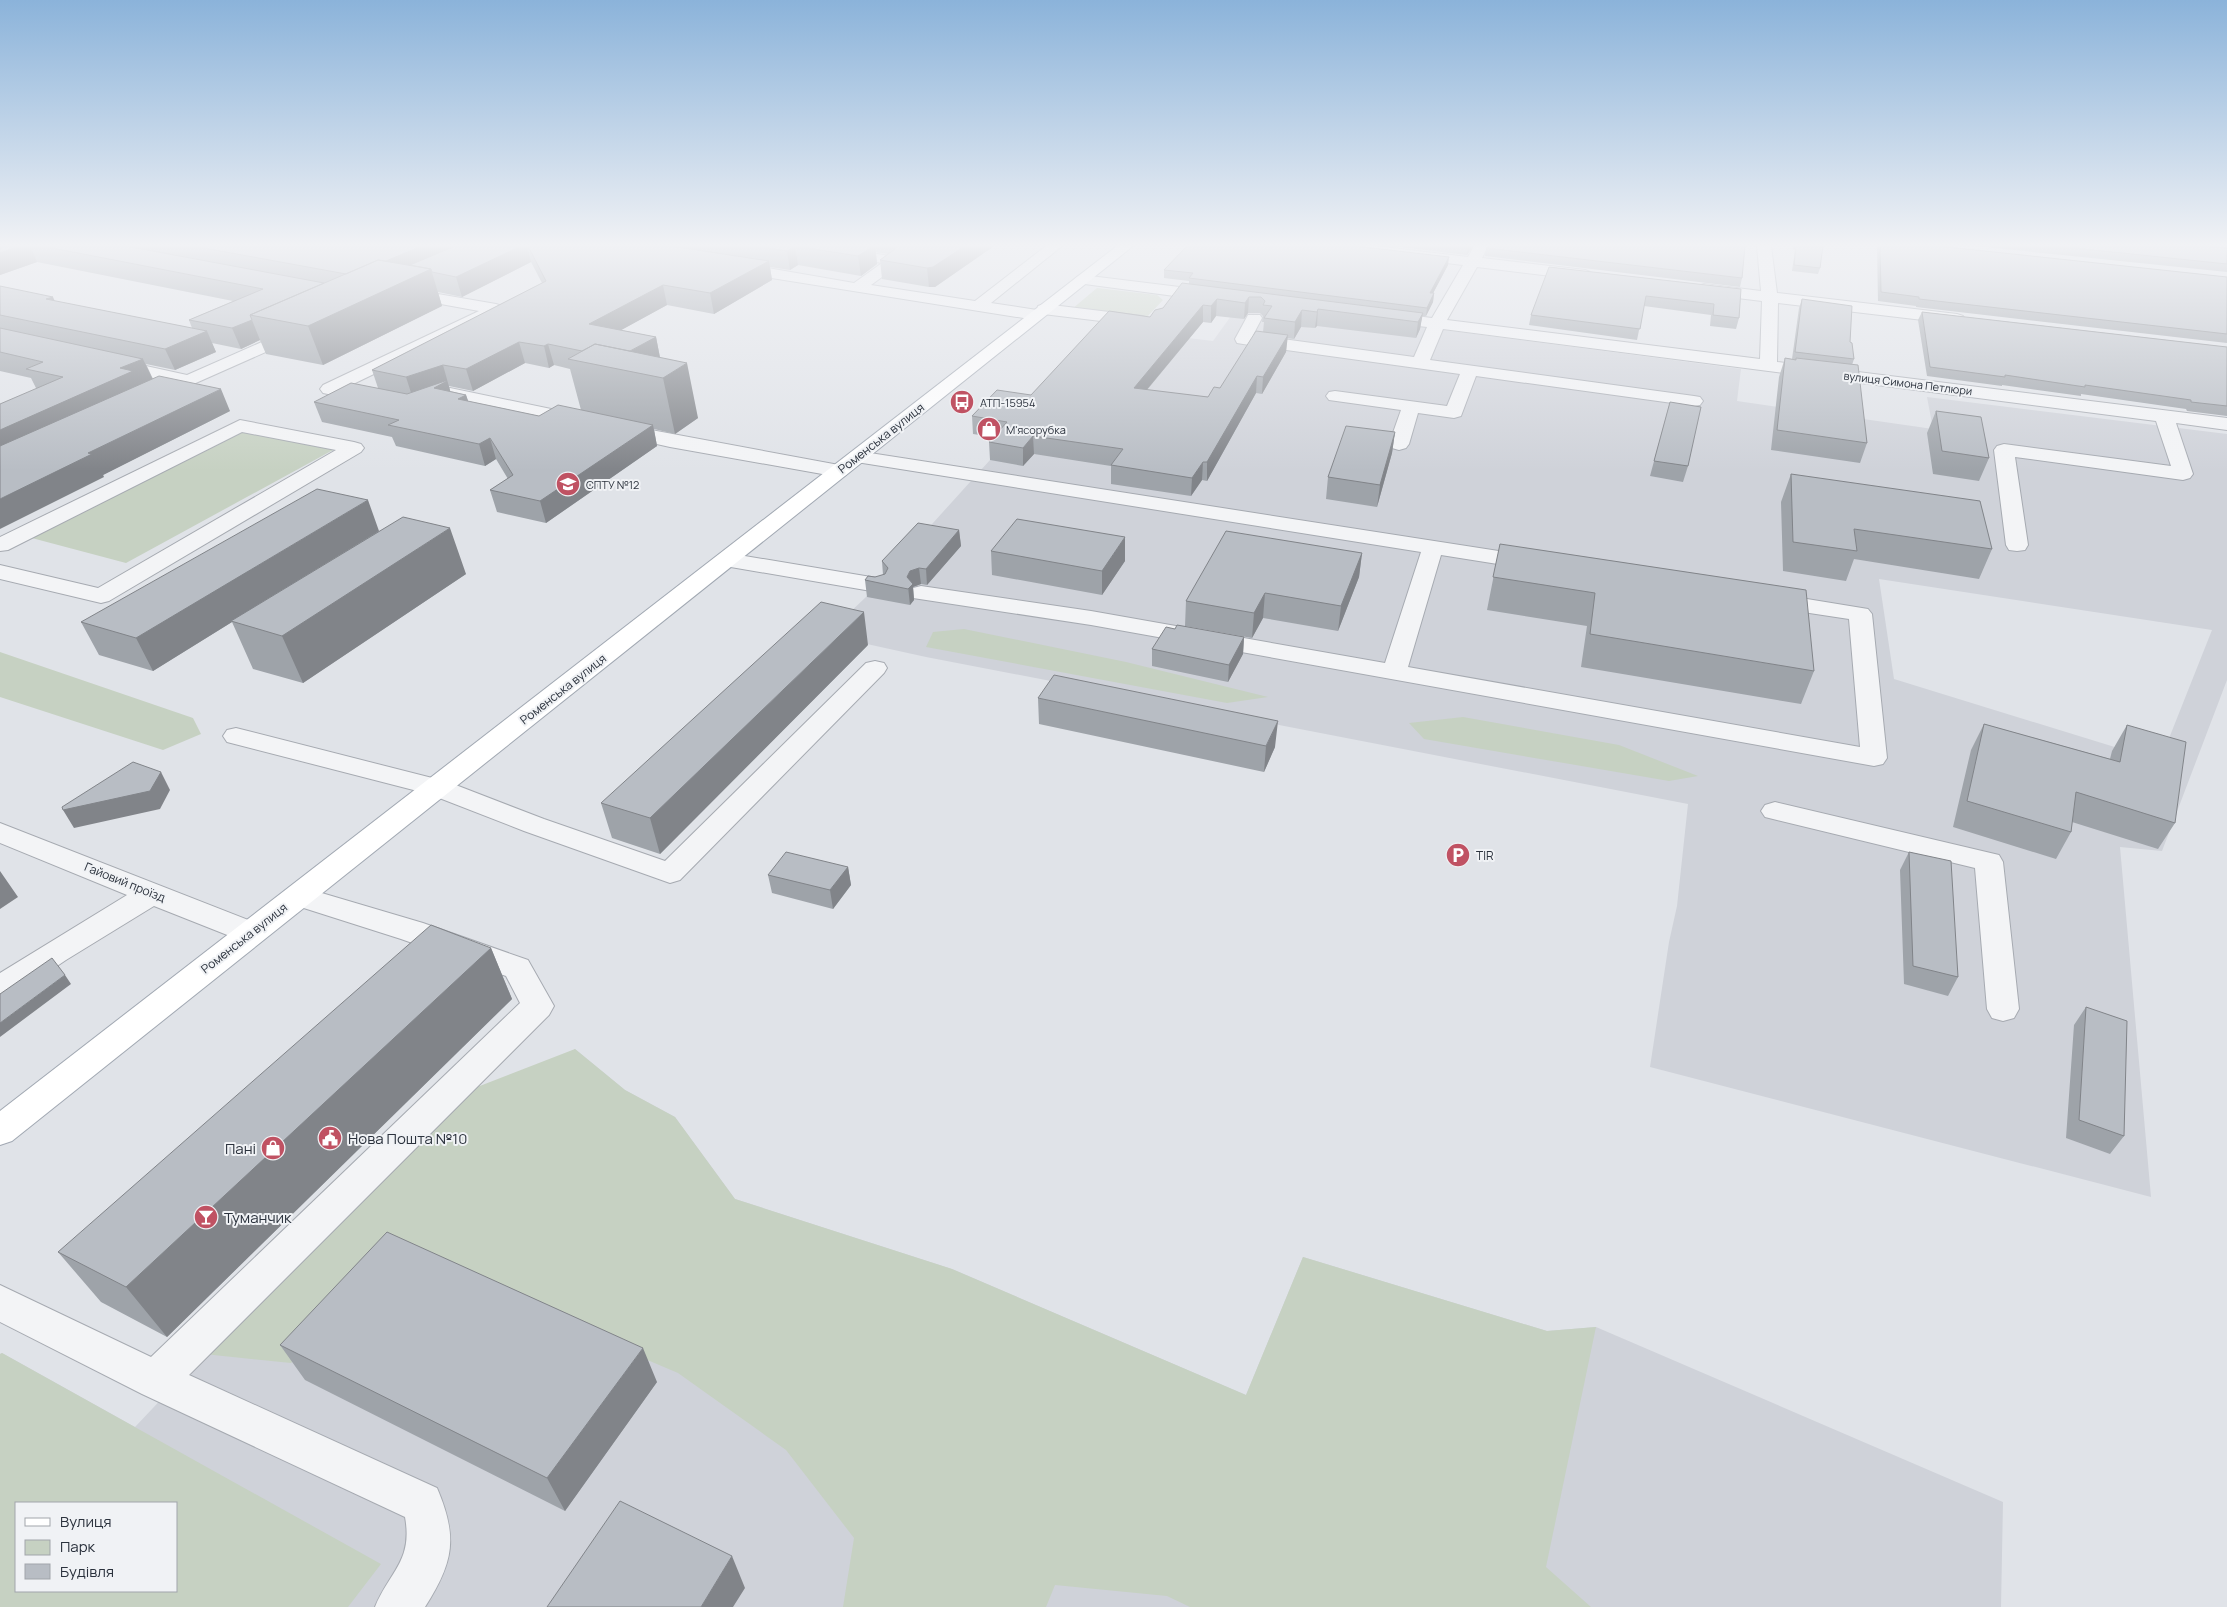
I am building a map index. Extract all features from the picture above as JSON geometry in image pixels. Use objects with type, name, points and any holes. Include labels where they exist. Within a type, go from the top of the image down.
[{"type":"main road","name":"Роменська вулиця","points":[[0,1131],[1029,321]]},
{"type":"street","points":[[386,401],[329,389],[471,321]]},
{"type":"street","points":[[1136,321],[1151,321]]},
{"type":"street","points":[[1252,321],[1243,339],[1694,401]]},
{"type":"street","name":"вулиця Симона Петлюри","points":[[1415,321],[2227,424]]},
{"type":"street","points":[[1420,363],[1439,321]]},
{"type":"street","points":[[1768,365],[1769,321]]},
{"type":"street","points":[[135,405],[315,322]]},
{"type":"street","points":[[94,360],[189,381]]},
{"type":"street","points":[[1335,396],[1454,412],[1470,370]]},
{"type":"street","points":[[414,408],[450,393],[670,441],[848,464],[1433,547],[1559,567]]},
{"type":"street","points":[[1399,444],[1411,406]]},
{"type":"street","points":[[2017,545],[2004,450],[2183,474],[2164,415]]},
{"type":"street","points":[[0,545],[240,426],[354,448],[101,596],[0,572]]},
{"type":"street","points":[[1395,671],[1433,547]]},
{"type":"street","points":[[727,560],[877,585]]},
{"type":"street","points":[[921,593],[1091,618],[1874,758],[1860,614],[1753,597]]},
{"type":"street","points":[[236,736],[438,788],[534,825],[670,872],[875,668]]},
{"type":"street","points":[[1775,811],[1989,862],[2003,1009]]},
{"type":"street","name":"Гайовий проїзд","points":[[0,832],[250,933]]},
{"type":"street","points":[[0,989],[55,952],[152,893]]},
{"type":"street","points":[[156,1380],[538,1006],[518,968],[412,931],[298,896]]},
{"type":"street","points":[[0,1303],[156,1380],[422,1503],[430,1523],[429,1552],[412,1587],[398,1607]]},
{"type":"shaded area","points":[[1227,321],[1371,321],[1741,369],[1737,401],[1933,429],[1927,397],[2227,434],[2227,680],[2162,851],[2120,847],[2151,1197],[1650,1067],[1669,942],[1677,906],[1688,804],[926,657],[826,635],[866,597],[990,460],[1188,338],[1213,341]],"holes":[[[1879,579],[2212,630],[2160,761],[1894,679]]]},
{"type":"shaded area","points":[[575,1049],[625,1090],[675,1117],[735,1199],[952,1269],[1246,1395],[1303,1257],[1547,1331],[1596,1327],[2003,1502],[2001,1607],[0,1607],[0,1354],[2,1353],[135,1427],[204,1354]]},
{"type":"green space","points":[[242,430],[333,450],[126,563],[28,537]]},
{"type":"green space","points":[[964,629],[1126,662],[1268,697],[1227,703],[926,647],[933,632]]},
{"type":"green space","points":[[0,652],[193,718],[201,734],[163,750],[0,697]]},
{"type":"green space","points":[[1463,717],[1619,745],[1698,776],[1669,781],[1424,739],[1409,723]]},
{"type":"green space","points":[[575,1049],[625,1090],[675,1117],[735,1199],[952,1269],[1246,1395],[1303,1257],[1547,1331],[1596,1327],[1546,1567],[1591,1607],[1190,1607],[1167,1596],[1055,1585],[1046,1607],[843,1607],[854,1538],[786,1450],[678,1373],[405,1257],[291,1363],[204,1354],[472,1089]]},
{"type":"green space","points":[[2,1353],[381,1564],[348,1607],[0,1607],[0,1354]]},
{"type":"building","points":[[29,321],[157,321],[207,331],[165,349]]},
{"type":"building","points":[[194,321],[250,321],[232,328]]},
{"type":"building","points":[[282,321],[319,321],[308,326]]},
{"type":"building","points":[[468,321],[595,321],[589,324],[656,337],[630,351],[595,344],[582,351],[548,344],[544,346],[519,342],[466,369],[443,365],[406,377],[372,370]]},
{"type":"building","points":[[1100,321],[1190,321],[1134,388],[1208,397],[1214,387],[1220,388],[1256,331],[1288,335],[1263,377],[1257,376],[1207,462],[1203,462],[1192,478],[1111,465],[1123,449],[1033,436],[1023,448],[989,442],[1007,422],[972,416],[997,390],[1031,395]]},
{"type":"building","points":[[1578,321],[1641,321],[1640,329]]},
{"type":"building","points":[[1799,321],[1851,321],[1850,342],[1852,343],[1854,359],[1795,352]]},
{"type":"building","points":[[1923,321],[2000,321],[2227,347],[2227,406],[2085,385],[2085,387],[2005,375],[2005,377],[1930,367]]},
{"type":"building","points":[[2113,321],[2227,321],[2227,334]]},
{"type":"building","points":[[0,328],[143,359],[120,368],[133,371],[0,430],[0,404],[63,377],[26,369],[43,362],[0,352]]},
{"type":"building","points":[[595,344],[687,363],[663,378],[568,359]]},
{"type":"building","points":[[1785,358],[1858,365],[1867,443],[1777,430]]},
{"type":"building","points":[[159,376],[221,389],[88,453],[92,454],[0,499],[0,446]]},
{"type":"building","points":[[447,381],[434,388],[466,395],[458,399],[539,416],[558,405],[653,425],[540,501],[490,490],[513,475],[490,438],[479,444],[388,425],[399,420],[314,402],[351,383],[407,394]]},
{"type":"building","points":[[1670,402],[1701,407],[1688,466],[1654,461]]},
{"type":"building","points":[[1936,411],[1981,417],[1989,458],[1942,451]]},
{"type":"building","points":[[1346,426],[1395,432],[1380,485],[1328,477]]},
{"type":"building","points":[[1791,474],[1980,501],[1992,549],[1854,529],[1857,551],[1793,542]]},
{"type":"building","points":[[317,489],[368,500],[136,638],[81,622]]},
{"type":"building","points":[[403,517],[450,528],[282,636],[231,621]]},
{"type":"building","points":[[1017,519],[1125,537],[1102,571],[991,551]]},
{"type":"building","points":[[918,523],[959,530],[926,569],[919,568],[910,571],[907,577],[913,584],[908,589],[865,580],[868,576],[875,577],[885,574],[888,568],[882,561]]},
{"type":"building","points":[[1226,531],[1362,553],[1341,606],[1265,593],[1254,613],[1186,601]]},
{"type":"building","points":[[1500,544],[1806,590],[1814,671],[1590,634],[1595,593],[1493,577]]},
{"type":"building","points":[[821,602],[864,612],[650,818],[601,803]]},
{"type":"building","points":[[1177,625],[1244,637],[1229,665],[1152,649],[1166,627],[1175,629]]},
{"type":"building","points":[[1054,675],[1278,721],[1266,746],[1038,698]]},
{"type":"building","points":[[1984,724],[2120,762],[2127,725],[2186,742],[2175,823],[2076,792],[2071,832],[1967,801]]},
{"type":"building","points":[[133,762],[161,772],[150,791],[63,810],[62,807]]},
{"type":"building","points":[[786,852],[848,867],[830,890],[768,875]]},
{"type":"building","points":[[1909,852],[1951,861],[1958,977],[1913,966]]},
{"type":"building","points":[[431,925],[491,948],[126,1287],[58,1252]]},
{"type":"building","points":[[52,958],[65,975],[0,1023],[0,994]]},
{"type":"building","points":[[2086,1007],[2127,1021],[2124,1136],[2079,1120]]},
{"type":"building","points":[[387,1232],[643,1348],[547,1478],[280,1345]]},
{"type":"building","points":[[620,1501],[732,1556],[701,1607],[547,1607]]},
{"type":"place","name":"АТП-15954","points":[[962,402]]},
{"type":"place","name":"М'ясорубка","points":[[989,429]]},
{"type":"place","name":"СПТУ №12","points":[[568,484]]},
{"type":"place","name":"TIR","points":[[1458,855]]},
{"type":"place","name":"Нова Пошта №10","points":[[330,1138]]},
{"type":"place","name":"Пані","points":[[273,1148]]},
{"type":"place","name":"Туманчик","points":[[206,1217]]}]
